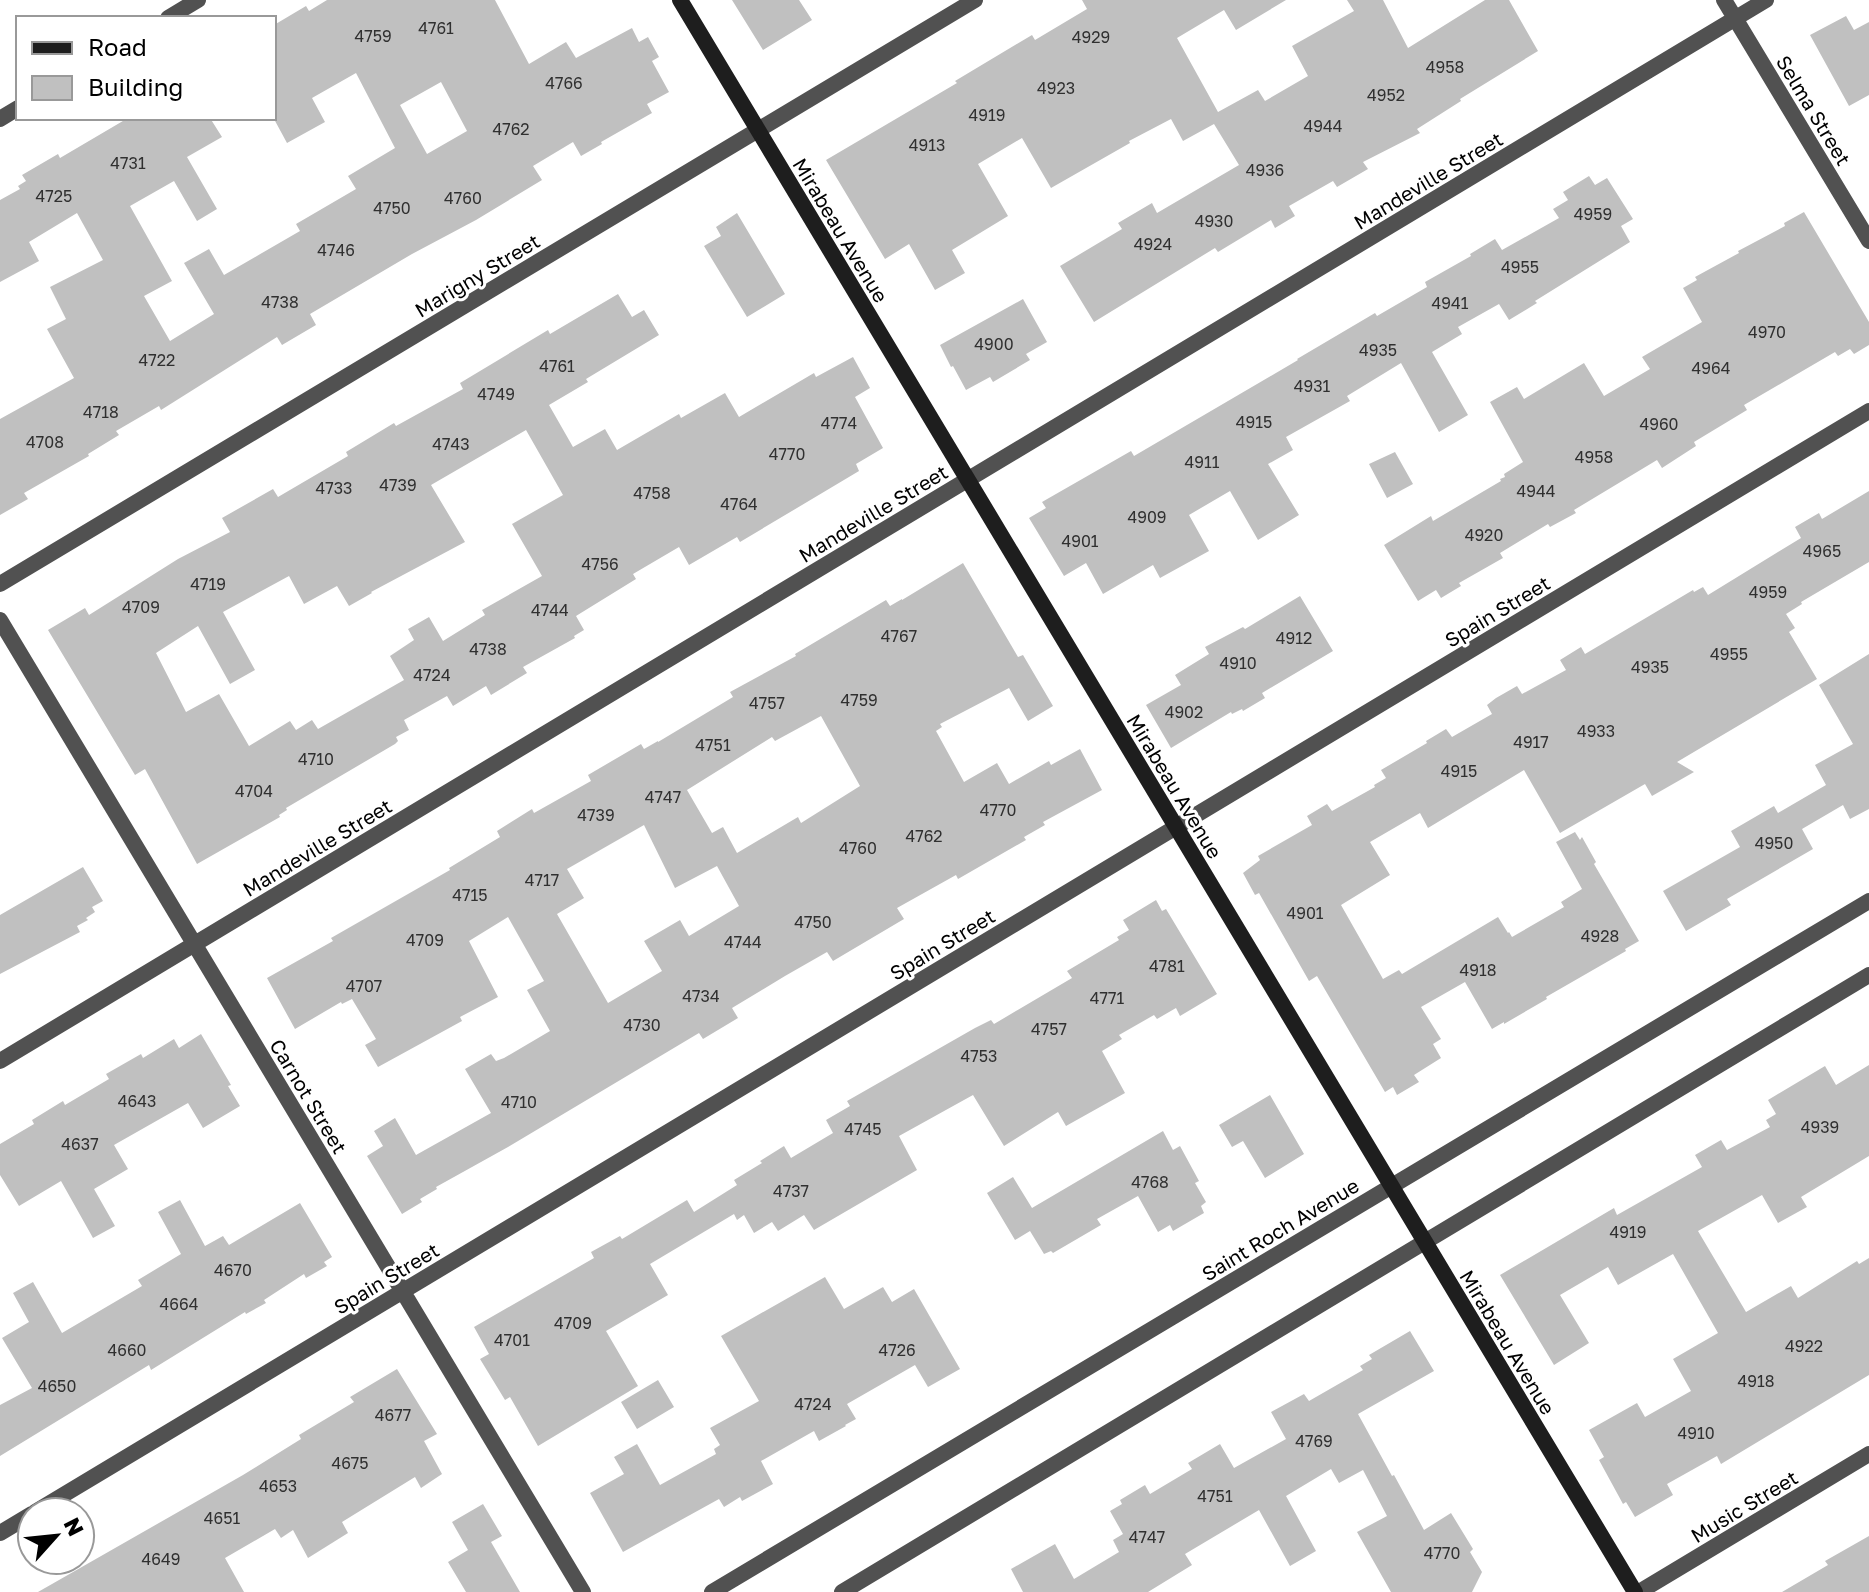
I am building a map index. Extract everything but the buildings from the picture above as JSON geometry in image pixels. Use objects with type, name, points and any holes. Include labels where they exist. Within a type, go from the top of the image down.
[{"type":"street","points":[[171,16],[198,0]]},
{"type":"street","name":"Mirabeau Avenue","points":[[680,0],[1637,1592]]},
{"type":"street","name":"Marigny Street","points":[[0,584],[975,0]]},
{"type":"street","name":"Selma Street","points":[[1724,0],[1869,241]]},
{"type":"street","name":"Mandeville Street","points":[[0,1061],[1766,0]]},
{"type":"street","name":"Spain Street","points":[[61,1496],[1869,411]]},
{"type":"street","name":"Carnot Street","points":[[0,620],[583,1592]]},
{"type":"street","name":"Saint Roch Avenue","points":[[712,1592],[1869,901]]},
{"type":"street","points":[[842,1592],[1869,975]]},
{"type":"street","name":"Music Street","points":[[1637,1592],[1869,1454]]}]
